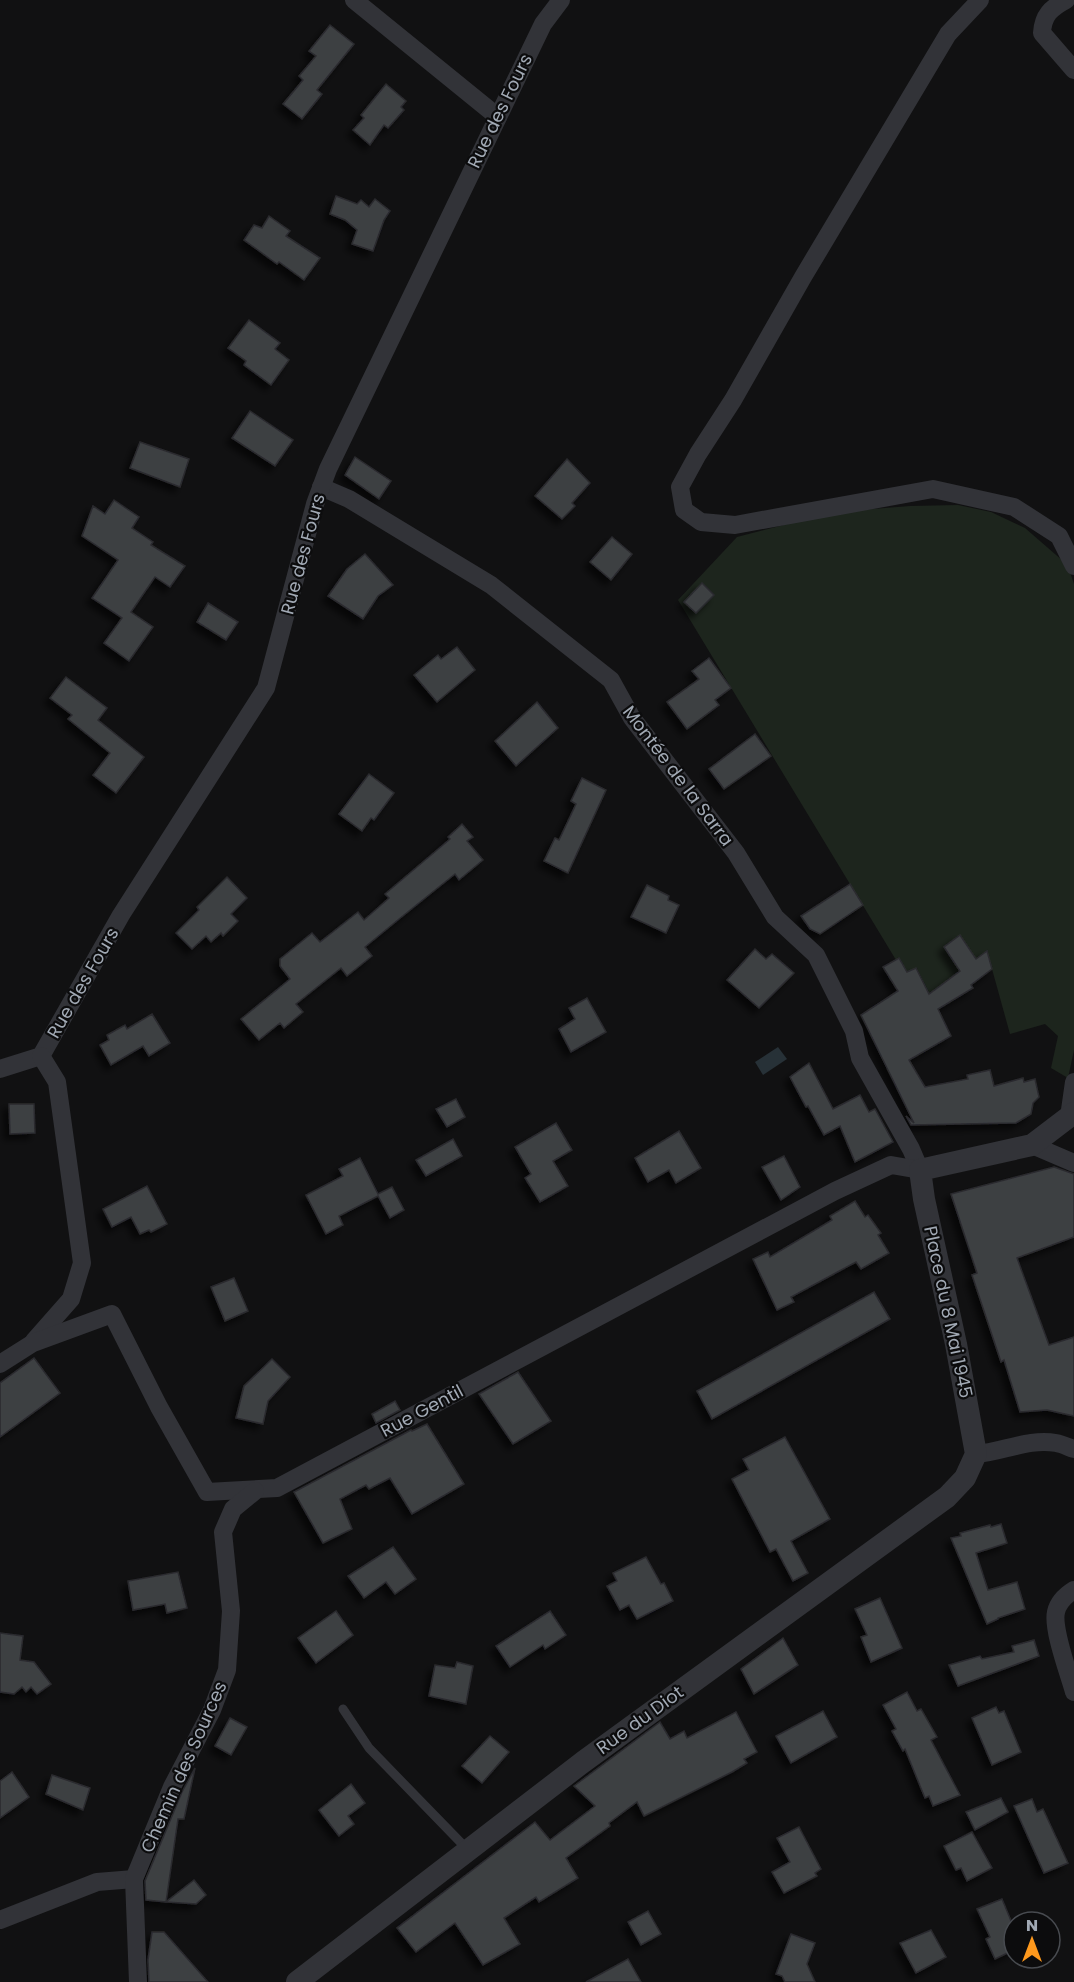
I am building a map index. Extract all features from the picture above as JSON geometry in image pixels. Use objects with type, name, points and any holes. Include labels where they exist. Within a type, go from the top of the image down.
[{"type":"street","points":[[354,0],[498,117]]},
{"type":"street","name":"Rue des Fours","points":[[0,1069],[41,1056],[121,915],[266,688],[321,487],[328,469],[543,24],[561,0]]},
{"type":"street","points":[[980,0],[948,34],[680,488],[684,510],[701,522],[735,525],[933,489],[1014,507],[1059,536],[1074,566]]},
{"type":"street","points":[[1066,0],[1053,7],[1043,20],[1042,33],[1074,70]]},
{"type":"street","name":"Montée de la Sarra","points":[[321,487],[350,499],[491,585],[611,681],[632,718],[736,853],[775,917],[816,955],[854,1031],[860,1058],[911,1149],[920,1170]]},
{"type":"street","points":[[33,1343],[71,1299],[82,1263],[57,1082],[41,1056]]},
{"type":"street","points":[[920,1170],[1032,1145],[1072,1115],[1074,1082]]},
{"type":"street","points":[[1032,1145],[1074,1163]]},
{"type":"street","name":"Rue Gentil","points":[[0,1364],[33,1343],[112,1314],[159,1407],[207,1492],[277,1488],[835,1191],[891,1165],[920,1170]]},
{"type":"street","name":"Place du 8 Mai 1945","points":[[920,1170],[976,1454]]},
{"type":"street","points":[[976,1454],[992,1453],[1030,1443],[1056,1443],[1074,1449]]},
{"type":"street","name":"Rue du Diot","points":[[297,1982],[583,1762],[947,1497],[965,1478],[976,1454]]},
{"type":"street","name":"Chemin des Sources","points":[[138,1982],[134,1879],[172,1787],[212,1710],[227,1670],[231,1611],[223,1532],[233,1509],[255,1491]]},
{"type":"street","points":[[1074,1590],[1065,1596],[1056,1610],[1055,1624],[1074,1692]]},
{"type":"street","points":[[0,1920],[97,1882],[134,1879]]},
{"type":"lane","points":[[343,1708],[369,1748],[468,1850]]},
{"type":"shaded area","points":[[958,505],[991,512],[1025,528],[1063,561],[1069,569],[1074,584],[1074,1050],[1068,1078],[1051,1068],[1058,1036],[1045,1024],[1010,1034],[987,951],[929,994],[917,968],[907,972],[896,960],[678,600],[737,537],[835,512]]},
{"type":"shaded area","points":[[778,1047],[787,1059],[763,1075],[755,1062]]},
{"type":"building","points":[[330,25],[354,44],[317,90],[322,94],[302,119],[283,104],[303,80],[299,76],[316,56],[309,51]]},
{"type":"building","points":[[386,84],[406,101],[401,107],[404,110],[388,128],[384,125],[370,145],[353,130],[364,118],[361,115]]},
{"type":"building","points":[[336,196],[357,204],[361,200],[369,207],[375,199],[390,211],[384,220],[373,251],[352,244],[357,230],[345,220],[330,214]]},
{"type":"building","points":[[269,216],[290,231],[286,236],[320,258],[304,280],[244,240],[254,225],[262,228]]},
{"type":"building","points":[[249,320],[280,343],[275,349],[289,360],[271,385],[244,365],[246,361],[228,348]]},
{"type":"building","points":[[250,411],[293,440],[275,466],[232,438]]},
{"type":"building","points":[[140,442],[189,459],[180,487],[130,468]]},
{"type":"building","points":[[355,457],[391,481],[379,499],[345,475]]},
{"type":"building","points":[[567,459],[590,483],[572,503],[575,506],[562,519],[535,496]]},
{"type":"building","points":[[114,500],[139,517],[132,528],[153,542],[151,545],[185,566],[170,587],[155,577],[131,612],[153,627],[129,661],[104,643],[122,618],[92,598],[118,560],[82,536],[93,506],[105,514]]},
{"type":"building","points":[[612,537],[632,554],[611,580],[590,562]]},
{"type":"building","points":[[365,554],[393,585],[378,596],[363,619],[328,596],[347,569]]},
{"type":"building","points":[[702,583],[714,595],[696,613],[684,602]]},
{"type":"building","points":[[208,603],[238,622],[226,640],[197,622]]},
{"type":"building","points":[[457,647],[475,670],[437,702],[414,675],[438,655],[441,659]]},
{"type":"building","points":[[709,658],[731,688],[715,700],[719,705],[687,729],[667,702],[699,679],[692,671]]},
{"type":"building","points":[[66,677],[107,708],[98,720],[144,757],[116,793],[93,775],[110,753],[68,719],[72,715],[50,698]]},
{"type":"building","points":[[537,702],[558,728],[516,766],[495,741]]},
{"type":"building","points":[[755,734],[771,756],[724,789],[709,769]]},
{"type":"building","points":[[369,774],[394,793],[374,820],[371,818],[362,831],[339,814]]},
{"type":"building","points":[[582,778],[606,790],[568,873],[544,861],[555,838],[559,840],[576,804],[571,801]]},
{"type":"building","points":[[462,824],[473,837],[467,841],[483,860],[459,880],[455,874],[365,947],[372,956],[347,976],[341,968],[296,1004],[303,1012],[284,1028],[280,1023],[259,1040],[241,1019],[290,979],[280,966],[280,959],[312,933],[320,942],[358,912],[364,920],[389,898],[385,894],[450,839],[448,837]]},
{"type":"building","points":[[227,877],[247,898],[231,914],[238,921],[223,936],[221,933],[211,942],[206,936],[192,949],[176,933],[199,910],[197,907]]},
{"type":"building","points":[[850,884],[863,905],[820,934],[810,929],[801,916]]},
{"type":"building","points":[[647,885],[669,896],[668,900],[679,905],[666,933],[631,917]]},
{"type":"building","points":[[960,935],[976,959],[987,951],[992,969],[971,985],[973,988],[938,1009],[951,1036],[909,1060],[925,1087],[968,1079],[967,1075],[990,1070],[994,1086],[1023,1078],[1024,1082],[1035,1079],[1039,1097],[1033,1103],[1031,1114],[1016,1123],[911,1125],[906,1116],[914,1123],[861,1015],[898,991],[883,967],[899,958],[907,972],[916,968],[929,994],[960,971],[944,947]]},
{"type":"building","points":[[755,949],[766,959],[772,954],[794,973],[759,1008],[727,980]]},
{"type":"building","points":[[587,998],[606,1032],[571,1052],[559,1029],[575,1019],[569,1008]]},
{"type":"building","points":[[152,1014],[170,1043],[149,1056],[143,1046],[111,1065],[100,1045],[109,1040],[107,1035],[125,1025],[127,1029]]},
{"type":"building","points":[[809,1063],[833,1109],[860,1095],[869,1112],[875,1109],[893,1142],[855,1162],[840,1126],[824,1135],[790,1077]]},
{"type":"building","points":[[456,1099],[465,1117],[447,1127],[436,1109]]},
{"type":"building","points":[[9,1104],[34,1104],[35,1133],[10,1134]]},
{"type":"building","points":[[556,1123],[572,1150],[553,1161],[568,1186],[540,1202],[525,1178],[531,1174],[515,1147]]},
{"type":"building","points":[[679,1131],[701,1168],[676,1183],[669,1170],[648,1182],[635,1158]]},
{"type":"building","points":[[453,1139],[462,1156],[426,1176],[416,1160]]},
{"type":"building","points":[[784,1156],[800,1187],[781,1200],[762,1167]]},
{"type":"building","points":[[360,1158],[378,1194],[392,1187],[404,1210],[390,1218],[378,1196],[339,1216],[343,1225],[326,1234],[306,1195],[343,1176],[339,1169]]},
{"type":"building","points":[[1054,1167],[1074,1174],[1074,1237],[1017,1258],[1049,1345],[1074,1337],[1074,1416],[1047,1410],[1020,1412],[1004,1360],[1001,1362],[972,1275],[977,1273],[951,1194]]},
{"type":"building","points":[[147,1186],[167,1224],[151,1232],[149,1230],[140,1234],[131,1217],[112,1227],[103,1209]]},
{"type":"building","points":[[855,1201],[865,1217],[868,1215],[881,1233],[878,1235],[889,1253],[861,1269],[856,1262],[791,1297],[794,1302],[777,1310],[753,1259],[768,1252],[770,1257],[832,1220],[830,1216]]},
{"type":"building","points":[[234,1278],[248,1311],[225,1321],[211,1287]]},
{"type":"building","points":[[874,1292],[890,1319],[712,1419],[697,1391]]},
{"type":"building","points":[[34,1358],[60,1393],[0,1437],[0,1383]]},
{"type":"building","points":[[272,1359],[290,1377],[268,1401],[263,1424],[236,1418],[244,1386]]},
{"type":"building","points":[[518,1372],[551,1421],[513,1444],[479,1394]]},
{"type":"building","points":[[395,1401],[400,1410],[376,1423],[372,1414]]},
{"type":"building","points":[[427,1424],[464,1484],[412,1514],[390,1478],[369,1489],[366,1485],[340,1499],[352,1529],[323,1543],[294,1492],[411,1430]]},
{"type":"building","points":[[785,1437],[830,1519],[791,1541],[808,1573],[793,1581],[776,1549],[770,1552],[732,1479],[749,1470],[743,1459]]},
{"type":"building","points":[[1001,1524],[1007,1543],[976,1553],[988,1590],[1017,1582],[1025,1609],[987,1624],[951,1538],[961,1536],[960,1533]]},
{"type":"building","points":[[393,1547],[416,1579],[395,1594],[386,1582],[364,1598],[348,1576]]},
{"type":"building","points":[[646,1557],[673,1601],[637,1619],[629,1605],[620,1610],[607,1586],[617,1581],[613,1573]]},
{"type":"building","points":[[178,1572],[187,1608],[167,1613],[165,1604],[133,1610],[128,1581]]},
{"type":"building","points":[[880,1598],[902,1648],[871,1662],[861,1637],[867,1635],[855,1609]]},
{"type":"building","points":[[336,1611],[353,1635],[316,1663],[298,1638]]},
{"type":"building","points":[[550,1611],[566,1635],[545,1649],[543,1645],[510,1667],[496,1646]]},
{"type":"building","points":[[0,1633],[23,1636],[20,1660],[34,1662],[51,1684],[37,1694],[31,1687],[26,1692],[22,1687],[14,1694],[0,1692]]},
{"type":"building","points":[[783,1638],[798,1665],[754,1694],[741,1669]]},
{"type":"building","points":[[1034,1640],[1039,1656],[958,1686],[949,1665],[980,1656],[982,1659],[1014,1652],[1012,1646]]},
{"type":"building","points":[[457,1662],[473,1666],[466,1704],[429,1696],[435,1665],[455,1668]]},
{"type":"building","points":[[907,1692],[917,1711],[921,1709],[937,1737],[931,1740],[960,1795],[933,1806],[929,1796],[925,1798],[905,1749],[903,1751],[892,1731],[896,1729],[883,1705]]},
{"type":"building","points":[[996,1707],[999,1713],[1004,1711],[1021,1752],[992,1765],[972,1718]]},
{"type":"building","points":[[823,1711],[837,1737],[791,1763],[776,1736]]},
{"type":"building","points":[[736,1712],[757,1752],[744,1759],[747,1763],[644,1816],[637,1802],[609,1823],[610,1826],[566,1858],[578,1878],[539,1902],[536,1897],[504,1918],[520,1944],[483,1965],[455,1923],[416,1952],[397,1928],[535,1822],[550,1840],[595,1806],[574,1786],[660,1722],[670,1739],[684,1731],[687,1738]]},
{"type":"building","points":[[230,1718],[247,1727],[231,1755],[215,1746]]},
{"type":"building","points":[[490,1736],[509,1752],[482,1783],[462,1766]]},
{"type":"building","points":[[195,1768],[184,1819],[178,1819],[166,1902],[146,1900],[145,1881],[182,1792]]},
{"type":"building","points":[[12,1772],[29,1797],[0,1818],[0,1781]]},
{"type":"building","points":[[52,1775],[90,1788],[83,1810],[46,1794]]},
{"type":"building","points":[[351,1784],[365,1803],[348,1816],[354,1824],[339,1836],[319,1810]]},
{"type":"building","points":[[1001,1798],[1008,1812],[975,1830],[966,1812]]},
{"type":"building","points":[[1032,1799],[1037,1812],[1043,1809],[1068,1863],[1044,1873],[1014,1806]]},
{"type":"building","points":[[799,1827],[821,1869],[815,1873],[817,1876],[784,1893],[772,1872],[790,1862],[777,1838]]},
{"type":"building","points":[[972,1832],[992,1868],[967,1881],[961,1868],[956,1870],[944,1846]]},
{"type":"building","points":[[194,1880],[206,1895],[196,1904],[166,1902]]},
{"type":"building","points":[[1002,1899],[1007,1910],[1002,1910],[1002,1956],[995,1959],[986,1939],[990,1937],[977,1909]]},
{"type":"building","points":[[648,1911],[661,1934],[641,1945],[628,1922]]},
{"type":"building","points":[[931,1930],[946,1957],[916,1973],[900,1943]]},
{"type":"building","points":[[152,1932],[164,1932],[208,1982],[149,1982],[148,1960]]},
{"type":"building","points":[[791,1934],[815,1943],[807,1964],[815,1982],[785,1982],[782,1976],[776,1974]]},
{"type":"building","points":[[628,1959],[641,1982],[586,1982]]}]
